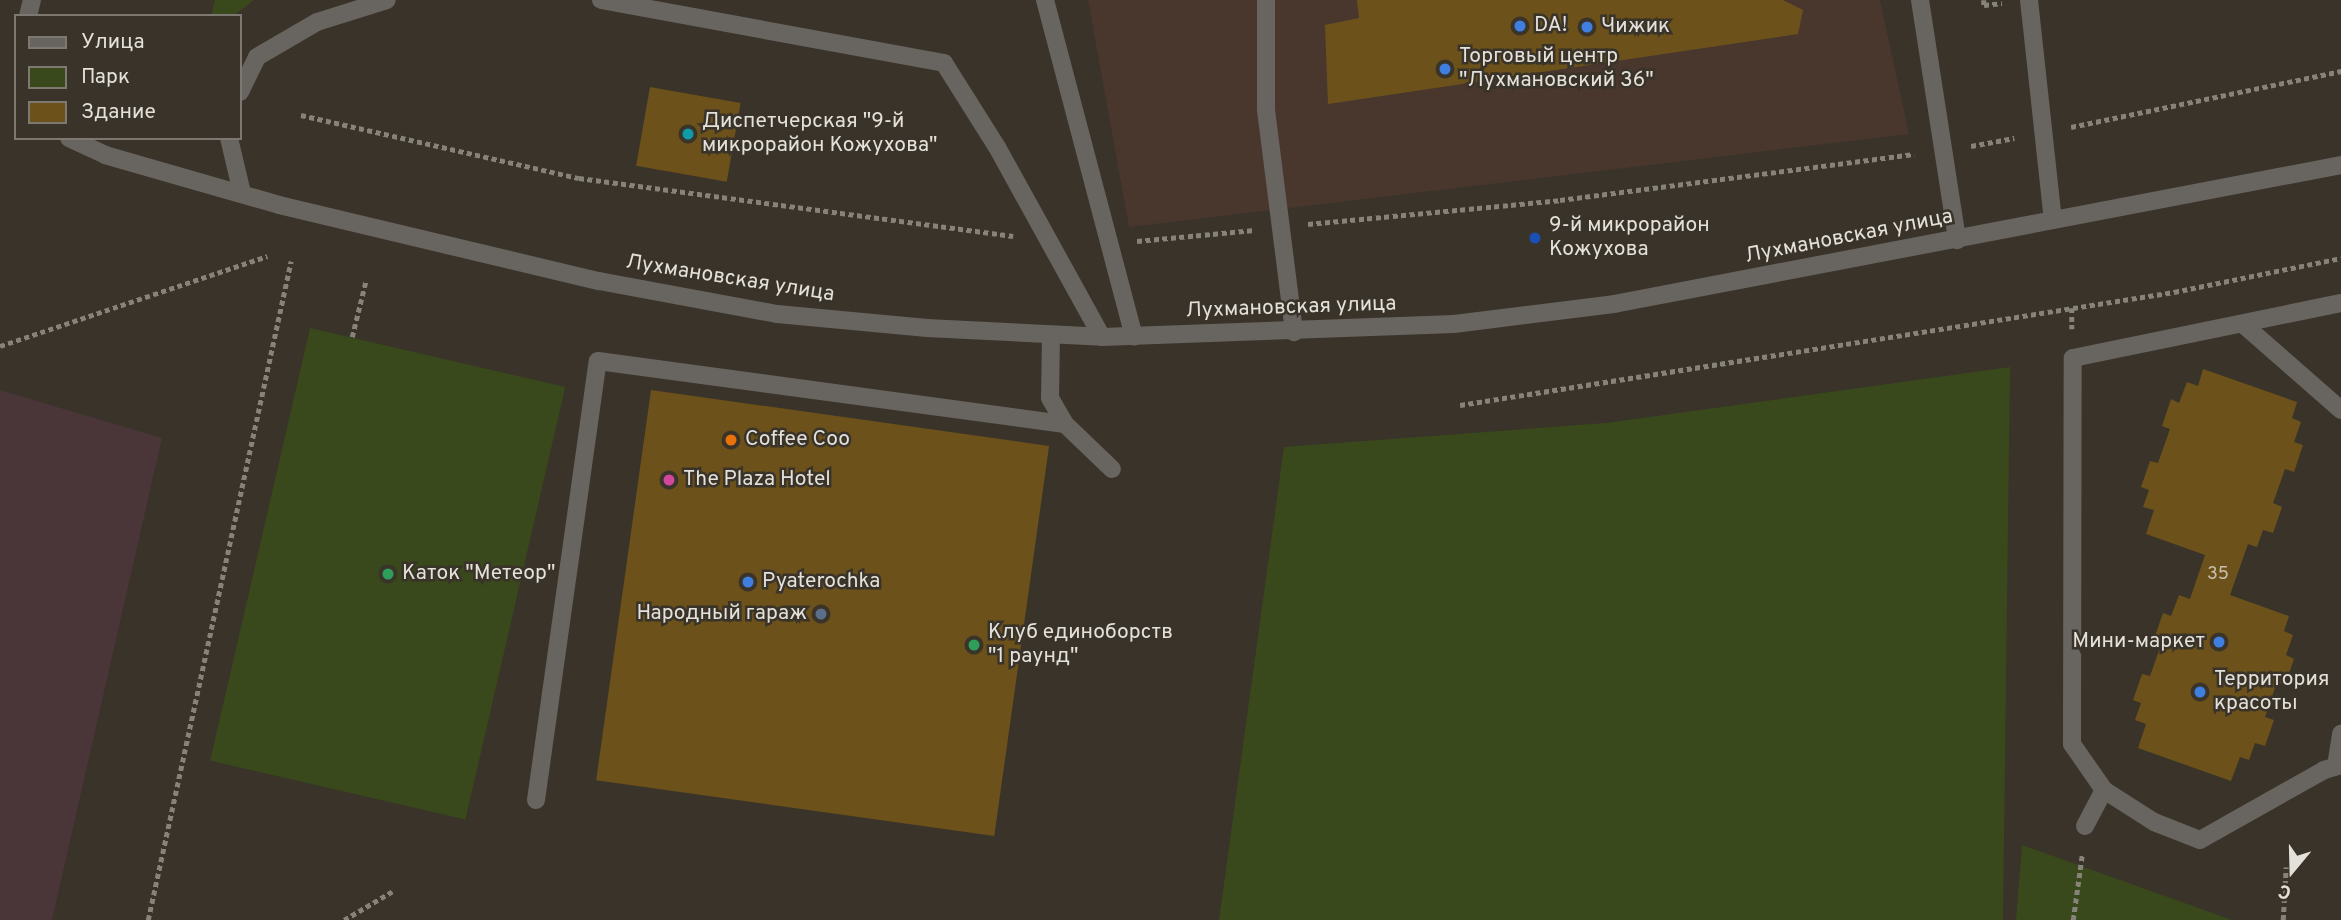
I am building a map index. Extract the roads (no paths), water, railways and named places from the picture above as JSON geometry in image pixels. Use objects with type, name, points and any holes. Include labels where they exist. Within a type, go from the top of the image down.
[{"type":"street","points":[[242,88],[257,57],[317,22],[387,0]]},
{"type":"street","points":[[601,0],[944,63],[1050,240],[1102,337]]},
{"type":"street","points":[[1045,0],[1107,244],[1134,336]]},
{"type":"street","points":[[1266,0],[1266,110],[1294,332]]},
{"type":"street","points":[[1920,0],[1957,240]]},
{"type":"street","points":[[2029,0],[2040,134],[2053,220]]},
{"type":"street","name":"Лухмановская улица","points":[[73,140],[105,155],[417,241],[778,314],[1102,337],[1454,324],[1614,303],[2341,165]]},
{"type":"street","points":[[229,140],[242,193]]},
{"type":"street","points":[[2341,303],[2073,358],[2072,744],[2104,790],[2154,822],[2200,841],[2338,766],[2341,733]]},
{"type":"street","points":[[2244,325],[2341,410]]},
{"type":"street","points":[[1051,335],[1050,398],[1065,424],[1112,469]]},
{"type":"street","points":[[536,800],[598,361],[1065,424]]},
{"type":"street","points":[[2085,826],[2104,790]]},
{"type":"place","name":"DA!","points":[[1520,26]]},
{"type":"place","name":"Чижик","points":[[1587,27]]},
{"type":"place","name":"Торговый центр \"Лухмановский 36\"","points":[[1445,69]]},
{"type":"place","name":"Диспетчерская \"9-й микрорайон Кожухова\"","points":[[688,134]]},
{"type":"place","name":"9-й микрорайон Кожухова","points":[[1535,238]]},
{"type":"place","name":"Coffee Coo","points":[[731,440]]},
{"type":"place","name":"The Plaza Hotel","points":[[669,480]]},
{"type":"place","name":"Каток \"Метеор\"","points":[[388,574]]},
{"type":"place","name":"Pyaterochka","points":[[748,582]]},
{"type":"place","name":"Народный гараж","points":[[821,614]]},
{"type":"place","name":"Мини-маркет","points":[[2219,642]]},
{"type":"place","name":"Клуб единоборств \"1 раунд\"","points":[[974,645]]},
{"type":"place","name":"Территория красоты","points":[[2200,692]]}]
